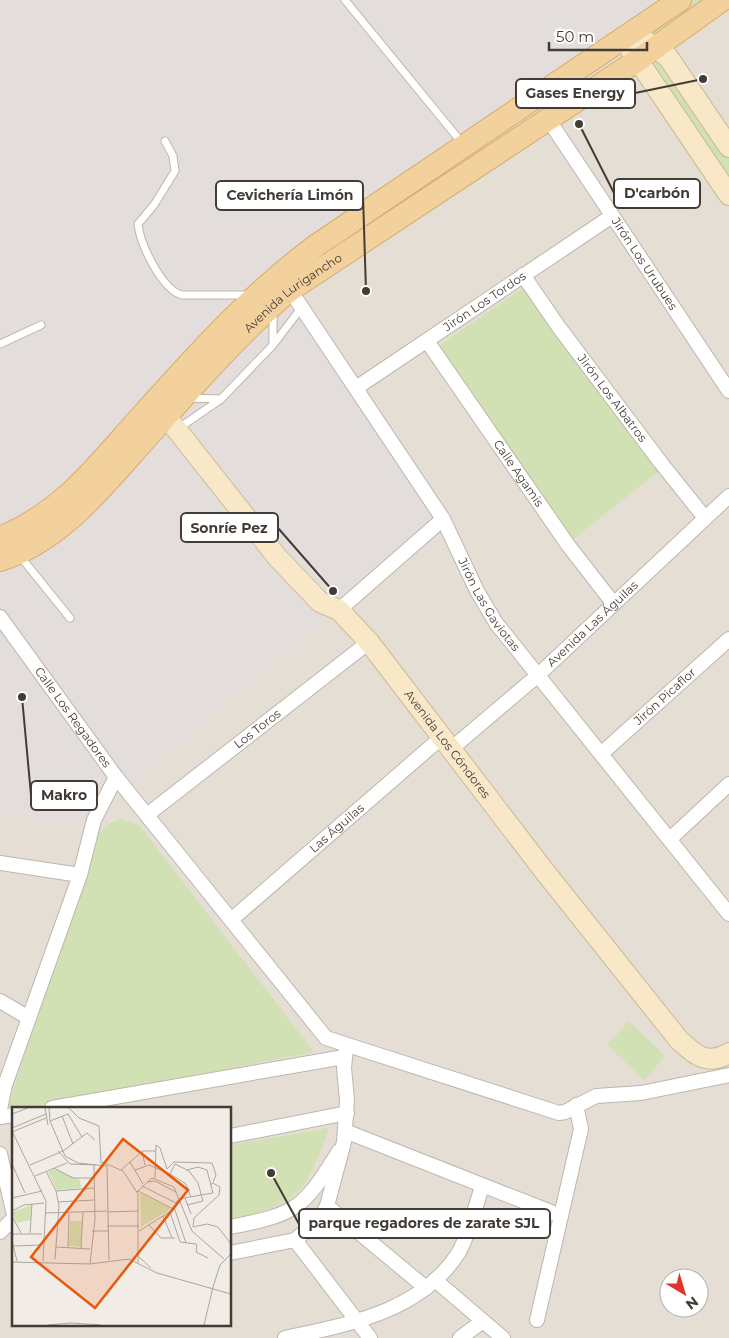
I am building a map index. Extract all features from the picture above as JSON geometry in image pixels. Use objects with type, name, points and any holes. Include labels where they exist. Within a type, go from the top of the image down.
[{"type":"main road","name":"Avenida Lurigancho","points":[[9,556],[63,524],[171,423],[183,398],[280,294],[464,146],[680,0]]},
{"type":"main road","name":"Avenida Lurigancho","points":[[0,538],[33,523],[65,500],[223,326],[280,294],[554,128],[647,54],[722,0]]},
{"type":"main road","points":[[627,36],[647,54],[729,195]]},
{"type":"main road","points":[[647,54],[675,66],[728,143]]},
{"type":"main road","name":"Avenida Los Cóndores","points":[[171,423],[278,558],[320,602],[339,610],[369,642],[626,976],[679,1040],[696,1056],[720,1058],[729,1053]]},
{"type":"street","name":"Jirón Los Urubues","points":[[554,128],[729,391]]},
{"type":"street","name":"Jirón Los Tordos","points":[[356,388],[612,216]]},
{"type":"street","name":"Jirón Los Albatros","points":[[524,276],[558,326],[661,464],[705,518]]},
{"type":"street","name":"Jirón Las Gaviotas","points":[[280,294],[356,388],[442,519],[477,591],[496,623],[537,676],[728,909]]},
{"type":"street","name":"Calle Agamis","points":[[427,341],[568,546],[613,603]]},
{"type":"street","name":"Avenida Las Águilas","points":[[446,743],[537,676],[729,496]]},
{"type":"street","points":[[339,610],[442,519]]},
{"type":"street","name":"Calle Los Regadores","points":[[0,617],[116,777],[326,1038],[346,1051],[558,1113],[565,1112],[596,1096],[641,1094],[729,1075]]},
{"type":"street","name":"Jirón Picaflor","points":[[601,754],[729,638]]},
{"type":"street","name":"Los Toros","points":[[147,815],[369,642]]},
{"type":"street","name":"Las Águilas","points":[[232,920],[446,743]]},
{"type":"street","points":[[0,1110],[3,1084],[29,1018],[80,875],[94,820],[116,777]]},
{"type":"street","points":[[670,839],[729,784]]},
{"type":"street","points":[[0,863],[80,875]]},
{"type":"street","points":[[0,1001],[29,1018]]},
{"type":"street","points":[[57,1107],[346,1051],[347,1113],[345,1136],[327,1206],[318,1221],[295,1240],[231,1253]]},
{"type":"street","points":[[537,1320],[581,1128],[576,1106]]},
{"type":"street","points":[[231,1136],[347,1113]]},
{"type":"street","points":[[345,1136],[561,1216]]},
{"type":"street","points":[[231,1227],[274,1219],[291,1211],[310,1196],[345,1136]]},
{"type":"street","points":[[0,1154],[10,1179],[12,1198]]},
{"type":"street","points":[[285,1338],[359,1322],[410,1298],[430,1284],[460,1251],[482,1187]]},
{"type":"street","points":[[327,1206],[503,1338]]},
{"type":"street","points":[[0,1209],[12,1216]]},
{"type":"street","points":[[0,1232],[12,1219]]},
{"type":"street","points":[[295,1240],[370,1338]]},
{"type":"street","points":[[460,1338],[483,1322]]},
{"type":"lane","points":[[345,0],[464,146]]},
{"type":"lane","points":[[165,141],[173,156],[176,171],[154,205],[138,224],[140,241],[166,286],[173,293],[182,295],[280,294]]},
{"type":"lane","points":[[171,423],[221,398],[273,345],[280,294]]},
{"type":"lane","points":[[273,345],[280,294]]},
{"type":"lane","points":[[0,344],[40,325]]},
{"type":"lane","points":[[183,398],[221,398]]},
{"type":"lane","points":[[9,556],[70,618]]},
{"type":"shaded area","points":[[0,0],[729,0],[729,1338],[0,1338]]},
{"type":"shaded area","points":[[0,0],[703,0],[287,281],[434,518],[322,621],[82,827],[0,814]]},
{"type":"green space","points":[[691,0],[711,0],[653,38],[647,29]]},
{"type":"green space","points":[[662,60],[729,156],[729,183],[655,71],[655,64]]},
{"type":"green space","points":[[523,288],[659,471],[572,540],[437,347]]},
{"type":"green space","points":[[121,819],[139,825],[314,1052],[30,1107],[12,1107],[12,1110],[9,1111],[10,1099],[96,837],[109,824]]},
{"type":"green space","points":[[629,1021],[665,1056],[644,1080],[607,1045]]},
{"type":"green space","points":[[329,1128],[314,1167],[297,1192],[286,1201],[271,1208],[231,1219],[231,1145]]},
{"type":"place","name":"Gases Energy","points":[[703,79]]},
{"type":"place","name":"D'carbón","points":[[579,124]]},
{"type":"place","name":"Cevichería Limón","points":[[366,291]]},
{"type":"place","name":"Sonríe Pez","points":[[333,591]]},
{"type":"place","name":"Makro","points":[[22,697]]},
{"type":"place","name":"parque regadores de zarate SJL","points":[[271,1173]]}]
